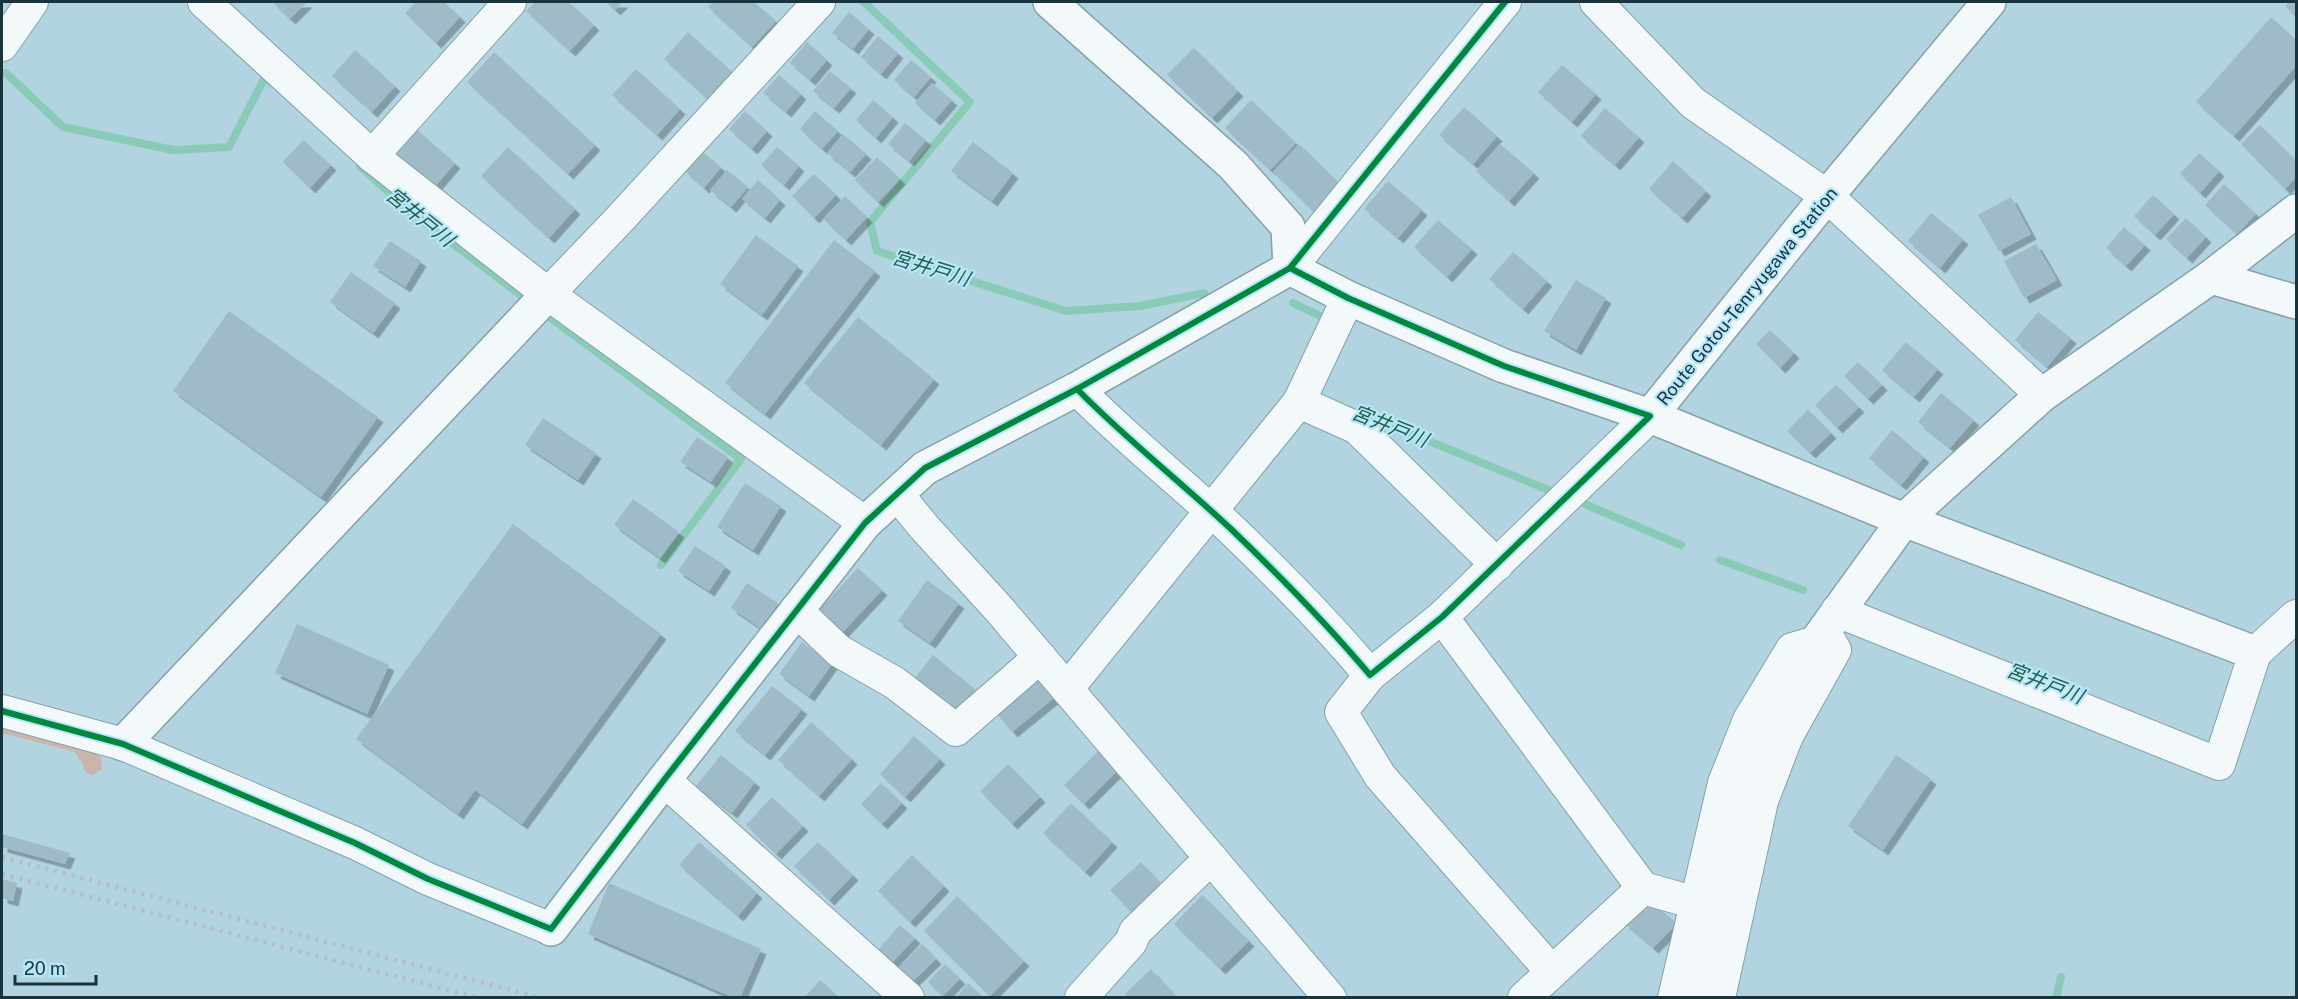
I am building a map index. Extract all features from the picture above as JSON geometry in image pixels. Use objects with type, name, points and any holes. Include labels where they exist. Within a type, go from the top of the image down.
[{"type":"street","points":[[2,45],[32,2]]},
{"type":"street","points":[[204,2],[372,156],[541,301],[865,523]]},
{"type":"street","points":[[372,156],[510,2]]},
{"type":"street","points":[[123,744],[618,221],[819,2]]},
{"type":"street","points":[[1050,2],[1233,165],[1288,227],[1290,268],[1340,314],[1504,366],[1650,416],[1442,617],[1370,675],[1341,712],[1380,776],[1552,972]]},
{"type":"street","points":[[2,711],[123,744],[324,829],[428,879],[551,929],[865,523],[925,468],[1077,389],[1290,268],[1504,2]]},
{"type":"street","points":[[1596,2],[1693,103],[1827,196],[2042,395]]},
{"type":"street","name":"Route Gotou-Tenryugawa Station","points":[[1989,2],[1827,196],[1650,416],[1904,520],[2255,653]]},
{"type":"street","points":[[1696,998],[1743,788],[1768,724],[1825,628],[1904,520],[2042,395],[2211,277],[2296,211]]},
{"type":"street","points":[[2211,277],[2296,302]]},
{"type":"street","points":[[1067,690],[1299,402],[1340,314]]},
{"type":"street","points":[[1077,389],[1105,418],[1210,511],[1338,636],[1370,675]]},
{"type":"street","points":[[1299,402],[1357,428],[1497,565]]},
{"type":"street","points":[[897,494],[1040,657],[1330,998]]},
{"type":"street","points":[[796,610],[839,651],[895,683],[956,730],[1040,657]]},
{"type":"street","points":[[1825,628],[2219,764],[2255,653],[2296,616]]},
{"type":"street","points":[[1442,617],[1643,888],[1696,903]]},
{"type":"street","points":[[1674,998],[1724,783],[1749,720],[1792,649],[1825,628]]},
{"type":"street","points":[[1719,998],[1762,801],[1787,736],[1835,650],[1825,628]]},
{"type":"street","points":[[664,780],[908,998]]},
{"type":"street","points":[[1081,998],[1131,942],[1135,932],[1211,858]]},
{"type":"street","points":[[1524,998],[1643,888]]},
{"type":"shaded area","points":[[2,724],[92,752],[101,757],[102,769],[93,775],[86,773],[75,752],[2,733]]},
{"type":"building","points":[[272,2],[307,2],[290,19]]},
{"type":"building","points":[[416,2],[444,2],[460,17],[436,43],[405,13]]},
{"type":"building","points":[[535,2],[569,2],[594,25],[570,51],[526,11]]},
{"type":"building","points":[[606,2],[623,2],[615,10]]},
{"type":"building","points":[[713,2],[754,2],[776,21],[752,47],[708,7]]},
{"type":"building","points":[[2289,2],[2296,2],[2296,16],[2285,6]]},
{"type":"building","points":[[849,12],[869,29],[853,49],[832,33]]},
{"type":"building","points":[[2271,17],[2296,40],[2296,66],[2234,136],[2196,102]]},
{"type":"building","points":[[688,32],[732,72],[708,99],[664,59]]},
{"type":"building","points":[[878,36],[898,53],[881,74],[861,57]]},
{"type":"building","points":[[807,42],[827,60],[810,80],[790,63]]},
{"type":"building","points":[[1194,48],[1238,91],[1212,118],[1167,75]]},
{"type":"building","points":[[355,50],[395,86],[372,112],[332,76]]},
{"type":"building","points":[[494,52],[595,145],[568,174],[467,82]]},
{"type":"building","points":[[911,60],[931,77],[914,97],[894,80]]},
{"type":"building","points":[[1562,65],[1596,94],[1572,122],[1538,92]]},
{"type":"building","points":[[636,69],[680,109],[657,135],[612,95]]},
{"type":"building","points":[[830,71],[851,88],[834,108],[813,91]]},
{"type":"building","points":[[779,75],[801,94],[786,112],[763,93]]},
{"type":"building","points":[[932,83],[952,100],[935,120],[915,103]]},
{"type":"building","points":[[873,100],[893,117],[876,138],[856,120]]},
{"type":"building","points":[[1251,100],[1296,143],[1270,170],[1225,128]]},
{"type":"building","points":[[1464,107],[1497,136],[1473,164],[1439,135]]},
{"type":"building","points":[[1605,108],[1639,137],[1615,165],[1581,136]]},
{"type":"building","points":[[745,111],[767,131],[752,149],[729,129]]},
{"type":"building","points":[[815,111],[838,131],[822,149],[800,129]]},
{"type":"building","points":[[905,123],[926,140],[909,161],[888,144]]},
{"type":"building","points":[[2260,125],[2296,161],[2296,177],[2285,189],[2241,144]]},
{"type":"building","points":[[415,128],[455,163],[432,190],[392,154]]},
{"type":"building","points":[[843,134],[866,154],[850,172],[827,153]]},
{"type":"building","points":[[303,140],[331,165],[310,188],[283,162]]},
{"type":"building","points":[[973,142],[1013,173],[992,201],[951,171]]},
{"type":"building","points":[[1299,144],[1343,187],[1317,215],[1273,172]]},
{"type":"building","points":[[1500,144],[1534,173],[1509,201],[1476,171]]},
{"type":"building","points":[[508,147],[575,209],[549,238],[481,176]]},
{"type":"building","points":[[777,147],[799,166],[784,185],[761,165]]},
{"type":"building","points":[[700,150],[721,167],[704,188],[684,170]]},
{"type":"building","points":[[2199,153],[2219,171],[2200,193],[2180,174]]},
{"type":"building","points":[[877,157],[900,179],[878,202],[855,180]]},
{"type":"building","points":[[1673,161],[1706,191],[1682,218],[1649,189]]},
{"type":"building","points":[[727,170],[748,187],[731,207],[710,190]]},
{"type":"building","points":[[814,174],[836,195],[814,218],[792,196]]},
{"type":"building","points":[[758,180],[780,200],[765,218],[742,199]]},
{"type":"building","points":[[1388,181],[1422,210],[1398,238],[1364,209]]},
{"type":"building","points":[[2224,184],[2256,214],[2237,234],[2205,205]]},
{"type":"building","points":[[2153,195],[2174,214],[2155,235],[2134,216]]},
{"type":"building","points":[[845,196],[867,217],[846,240],[823,219]]},
{"type":"building","points":[[2011,197],[2031,234],[1999,251],[1978,215]]},
{"type":"building","points":[[1931,213],[1963,239],[1940,268],[1908,241]]},
{"type":"building","points":[[2186,218],[2206,237],[2187,258],[2166,239]]},
{"type":"building","points":[[1438,220],[1472,249],[1447,277],[1414,247]]},
{"type":"building","points":[[2124,227],[2145,245],[2126,266],[2106,248]]},
{"type":"building","points":[[756,235],[798,266],[762,315],[720,284]]},
{"type":"building","points":[[834,240],[875,271],[765,414],[725,383]]},
{"type":"building","points":[[390,241],[421,261],[405,287],[373,266]]},
{"type":"building","points":[[2036,244],[2057,280],[2024,298],[2004,261]]},
{"type":"building","points":[[1513,252],[1547,281],[1523,309],[1489,279]]},
{"type":"building","points":[[351,272],[395,303],[373,333],[330,302]]},
{"type":"building","points":[[1576,280],[1606,298],[1576,350],[1544,331]]},
{"type":"building","points":[[229,311],[378,417],[321,497],[173,391]]},
{"type":"building","points":[[2038,312],[2071,338],[2047,367],[2015,340]]},
{"type":"building","points":[[858,317],[934,379],[881,445],[804,383]]},
{"type":"building","points":[[1770,330],[1794,353],[1780,368],[1756,344]]},
{"type":"building","points":[[1906,342],[1938,369],[1914,397],[1882,370]]},
{"type":"building","points":[[1858,362],[1882,385],[1868,399],[1844,376]]},
{"type":"building","points":[[1836,385],[1859,407],[1837,428],[1815,405]]},
{"type":"building","points":[[1941,393],[1974,420],[1950,448],[1918,422]]},
{"type":"building","points":[[1808,410],[1831,433],[1810,453],[1787,431]]},
{"type":"building","points":[[543,418],[596,453],[578,480],[525,445]]},
{"type":"building","points":[[1892,430],[1924,457],[1901,485],[1869,458]]},
{"type":"building","points":[[697,437],[728,457],[711,482],[680,462]]},
{"type":"building","points":[[745,483],[781,506],[753,550],[717,527]]},
{"type":"building","points":[[633,499],[679,532],[660,558],[614,525]]},
{"type":"building","points":[[513,524],[661,634],[522,824],[475,790],[458,814],[356,739]]},
{"type":"building","points":[[695,546],[726,566],[709,591],[678,571]]},
{"type":"building","points":[[858,568],[882,590],[840,635],[816,613]]},
{"type":"building","points":[[927,580],[959,603],[930,643],[898,621]]},
{"type":"building","points":[[747,583],[778,603],[762,629],[731,608]]},
{"type":"building","points":[[297,624],[389,665],[367,714],[275,673]]},
{"type":"building","points":[[802,642],[832,664],[809,696],[779,674]]},
{"type":"building","points":[[933,655],[977,691],[954,718],[911,683]]},
{"type":"building","points":[[1036,674],[1055,697],[1012,732],[993,709]]},
{"type":"building","points":[[772,686],[802,709],[765,755],[735,731]]},
{"type":"building","points":[[811,722],[852,759],[819,796],[778,760]]},
{"type":"building","points":[[914,736],[940,759],[905,797],[880,774]]},
{"type":"building","points":[[1101,748],[1121,767],[1084,804],[1064,785]]},
{"type":"building","points":[[721,755],[755,782],[732,813],[696,786]]},
{"type":"building","points":[[1896,755],[1931,779],[1883,850],[1848,826]]},
{"type":"building","points":[[1008,764],[1040,797],[1012,824],[980,791]]},
{"type":"building","points":[[881,783],[902,803],[882,824],[861,804]]},
{"type":"building","points":[[772,797],[803,826],[776,854],[746,825]]},
{"type":"building","points":[[1071,803],[1112,842],[1085,872],[1043,833]]},
{"type":"building","points":[[2,834],[70,853],[65,864],[2,847]]},
{"type":"building","points":[[699,842],[757,893],[738,916],[679,865]]},
{"type":"building","points":[[818,842],[853,875],[829,900],[794,866]]},
{"type":"building","points":[[912,855],[944,886],[910,922],[878,891]]},
{"type":"building","points":[[1141,862],[1164,887],[1134,915],[1110,890]]},
{"type":"building","points":[[2,879],[17,883],[13,901],[2,898]]},
{"type":"building","points":[[609,883],[761,949],[740,998],[734,998],[588,934]]},
{"type":"building","points":[[1202,895],[1249,941],[1220,969],[1174,924]]},
{"type":"building","points":[[957,896],[1024,961],[990,996],[924,931]]},
{"type":"building","points":[[1649,899],[1677,924],[1653,948],[1624,923]]},
{"type":"building","points":[[900,925],[915,938],[891,964],[877,951]]},
{"type":"building","points":[[922,944],[936,959],[911,983],[897,969]]},
{"type":"building","points":[[945,964],[960,979],[943,996],[928,982]]},
{"type":"building","points":[[1151,969],[1177,998],[1128,998],[1125,994]]},
{"type":"building","points":[[820,980],[840,998],[804,998]]},
{"type":"building","points":[[968,983],[984,998],[956,998]]},
{"type":"waterway","name":"宮井戸川","points":[[864,2],[970,102],[870,222],[877,251],[1066,311],[1140,306],[1204,293]]},
{"type":"waterway","name":"宮井戸川","points":[[6,73],[63,127],[173,150],[229,147],[265,77],[272,83]]},
{"type":"waterway","name":"宮井戸川","points":[[360,166],[407,209],[530,302]]},
{"type":"waterway","name":"宮井戸川","points":[[1293,303],[1331,321]]},
{"type":"waterway","name":"宮井戸川","points":[[540,310],[741,459],[661,565]]},
{"type":"waterway","name":"宮井戸川","points":[[1360,413],[1551,491]]},
{"type":"waterway","name":"宮井戸川","points":[[1587,505],[1681,545]]},
{"type":"waterway","name":"宮井戸川","points":[[1720,560],[1803,590]]},
{"type":"waterway","points":[[2056,998],[2061,977]]},
{"type":"railway","points":[[2,857],[541,998]]},
{"type":"railway","points":[[2,874],[479,998]]},
{"type":"cycle path","points":[[2,711],[123,744],[355,843],[428,879],[551,929],[865,523],[925,468],[1077,389],[1290,268],[1505,2]]},
{"type":"cycle path","points":[[1077,389],[1250,547],[1320,619],[1370,675],[1442,617],[1650,416],[1504,366],[1348,298],[1290,268]]}]
